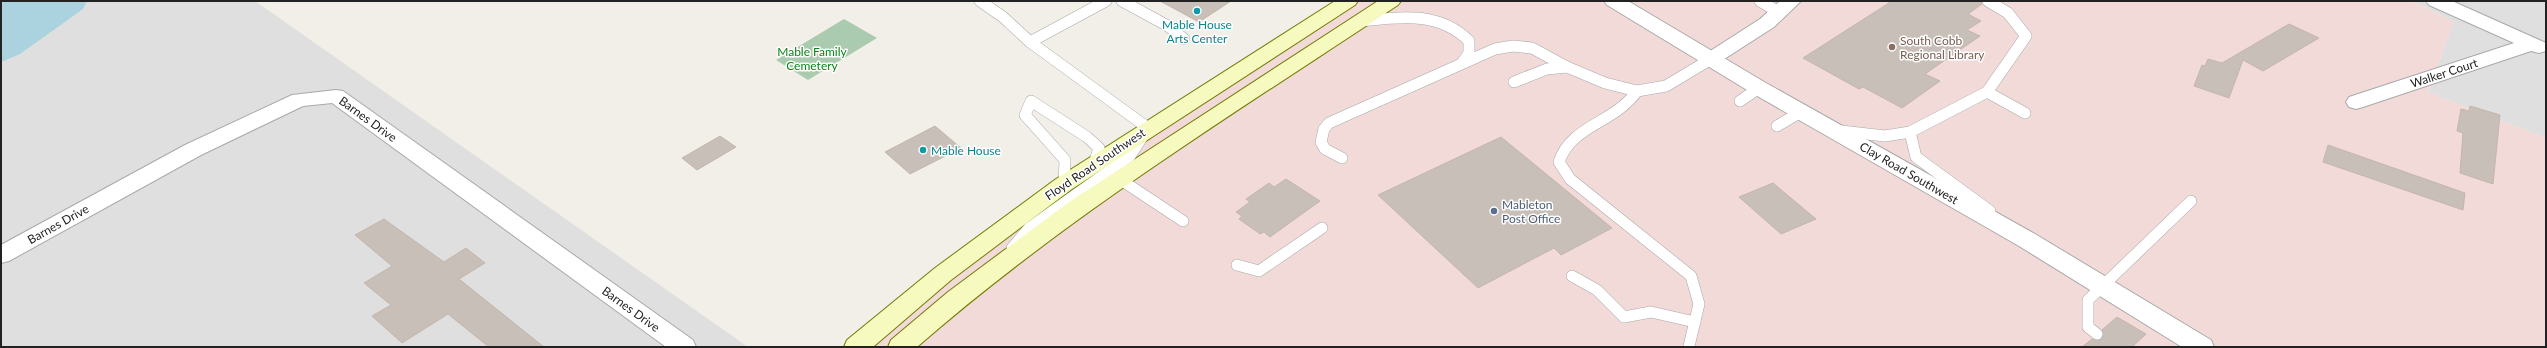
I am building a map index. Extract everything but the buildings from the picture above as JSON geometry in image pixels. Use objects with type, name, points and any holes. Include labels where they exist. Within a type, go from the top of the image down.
[{"type":"main road","name":"Floyd Road Southwest","points":[[856,347],[954,265],[1064,184],[1148,128],[1348,1]]},
{"type":"main road","name":"Floyd Road Southwest","points":[[900,347],[1027,241],[1118,178],[1391,1]]},
{"type":"street","name":"Clay Road Southwest","points":[[1614,1],[1832,130],[2027,240],[2199,346]]},
{"type":"street","points":[[2436,1],[2539,47]]},
{"type":"street","points":[[1711,59],[1785,7]]},
{"type":"street","name":"Walker Court","points":[[2356,102],[2539,47]]},
{"type":"street","name":"Barnes Drive","points":[[1,255],[193,150],[292,103],[299,100],[336,96],[684,347]]},
{"type":"lane","points":[[980,1],[1003,17],[1030,42],[1148,128],[1130,156],[1029,228],[998,265]]},
{"type":"lane","points":[[1030,42],[1106,1]]},
{"type":"lane","points":[[1122,1],[1168,26],[1184,40]]},
{"type":"lane","points":[[1760,1],[1785,7]]},
{"type":"lane","points":[[1832,130],[1885,136],[1910,132],[1987,92],[2026,36],[2008,13],[1988,1]]},
{"type":"lane","points":[[1360,21],[1416,17],[1447,24],[1459,30],[1469,41],[1469,53],[1460,65]]},
{"type":"lane","points":[[1342,158],[1325,149],[1321,142],[1324,129],[1330,123],[1495,49],[1513,46],[1532,48],[1543,52],[1567,68],[1605,83],[1637,92],[1666,86],[1711,59]]},
{"type":"lane","points":[[1514,82],[1547,69],[1567,68]]},
{"type":"lane","points":[[1740,101],[1760,88]]},
{"type":"lane","points":[[1637,92],[1632,101],[1611,117],[1568,143],[1559,162],[1570,179],[1691,276],[1699,304],[1689,346]]},
{"type":"lane","points":[[1987,92],[2025,113]]},
{"type":"lane","points":[[1064,184],[1065,160],[1025,115],[1031,101],[1088,137],[1099,148],[1094,164]]},
{"type":"lane","points":[[1777,126],[1801,112]]},
{"type":"lane","points":[[1910,132],[1916,157],[1959,186],[2027,240]]},
{"type":"lane","points":[[1118,178],[1184,221]]},
{"type":"lane","points":[[2097,334],[2088,328],[2088,300],[2191,201]]},
{"type":"lane","points":[[1237,265],[1258,271],[1322,228]]},
{"type":"lane","points":[[1572,276],[1597,290],[1624,317],[1651,312],[1695,322]]},
{"type":"shaded area","points":[[1,1],[255,1],[748,347],[1,347]]},
{"type":"shaded area","points":[[1348,1],[2412,1],[2454,22],[2428,92],[2546,138],[2546,347],[869,347],[1046,198]]},
{"type":"shaded area","points":[[2413,1],[2546,1],[2546,138],[2428,92],[2454,22]]},
{"type":"green space","name":"Mable Family Cemetery","points":[[844,19],[877,38],[808,80],[776,60]]},
{"type":"water","points":[[4,1],[87,1],[83,9],[20,54],[1,62],[1,5]]},
{"type":"place","name":"Mable House Arts Center","points":[[1197,11]]},
{"type":"place","name":"South Cobb Regional Library","points":[[1892,47]]},
{"type":"place","name":"Mable House","points":[[923,150]]},
{"type":"place","name":"Mableton Post Office","points":[[1494,211]]}]
